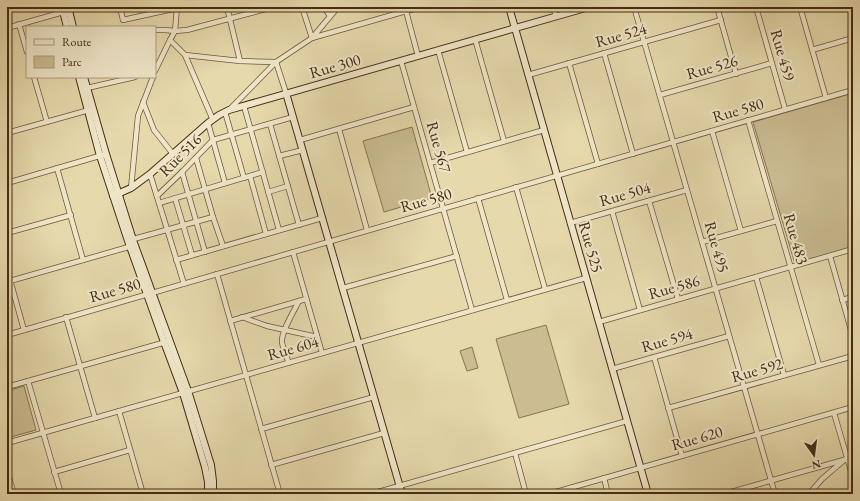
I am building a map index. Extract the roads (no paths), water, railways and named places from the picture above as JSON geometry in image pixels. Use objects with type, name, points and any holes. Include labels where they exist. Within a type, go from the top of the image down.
[{"type":"street","points":[[7,28],[65,9],[82,7]]},
{"type":"street","points":[[120,7],[123,20],[177,8],[175,31],[156,69]]},
{"type":"street","points":[[227,7],[240,61]]},
{"type":"street","points":[[156,30],[187,30],[273,7]]},
{"type":"street","points":[[302,7],[312,38]]},
{"type":"street","points":[[324,7],[330,16]]},
{"type":"street","points":[[312,38],[338,7]]},
{"type":"street","points":[[244,178],[231,135],[227,111],[276,62],[312,38],[404,9],[420,7]]},
{"type":"street","name":"Rue 525","points":[[509,7],[648,494]]},
{"type":"street","points":[[553,7],[556,16]]},
{"type":"street","name":"Rue 300","points":[[116,195],[131,188],[150,174],[211,121],[227,111],[589,7]]},
{"type":"street","name":"Rue 495","points":[[634,7],[775,494]]},
{"type":"street","points":[[717,7],[736,74]]},
{"type":"street","points":[[756,8],[764,7]]},
{"type":"street","points":[[800,7],[826,98]]},
{"type":"street","name":"Rue 459","points":[[756,8],[785,109]]},
{"type":"street","points":[[65,9],[67,26]]},
{"type":"street","points":[[65,9],[73,26]]},
{"type":"street","points":[[404,9],[418,56]]},
{"type":"street","name":"Rue 524","points":[[528,75],[721,20]]},
{"type":"street","points":[[19,24],[26,48]]},
{"type":"street","points":[[812,50],[853,38]]},
{"type":"street","points":[[170,40],[185,55],[211,121],[213,140],[226,183]]},
{"type":"street","points":[[475,40],[504,141]]},
{"type":"street","points":[[438,50],[467,152]]},
{"type":"street","points":[[604,53],[633,154]]},
{"type":"street","points":[[185,55],[240,61],[276,62]]},
{"type":"street","name":"Rue 567","points":[[401,61],[472,310]]},
{"type":"street","points":[[276,62],[303,150],[402,494]]},
{"type":"street","points":[[569,63],[598,164]]},
{"type":"street","name":"Rue 526","points":[[660,96],[772,63]]},
{"type":"street","points":[[34,78],[47,122]]},
{"type":"street","points":[[78,78],[90,109],[103,155],[149,293],[186,392],[211,465],[213,494]]},
{"type":"street","points":[[84,78],[90,109]]},
{"type":"street","points":[[87,88],[132,78]]},
{"type":"street","points":[[131,188],[138,116],[153,78]]},
{"type":"street","name":"Rue 580","points":[[7,335],[853,90]]},
{"type":"street","points":[[143,102],[154,130],[173,154]]},
{"type":"street","points":[[244,106],[279,230]]},
{"type":"street","points":[[300,140],[414,107]]},
{"type":"street","points":[[7,126],[8,133],[90,109]]},
{"type":"street","name":"Rue 516","points":[[157,196],[213,140],[293,117]]},
{"type":"street","name":"Rue 483","points":[[748,120],[819,365]]},
{"type":"street","points":[[270,124],[299,225]]},
{"type":"street","points":[[339,129],[367,230]]},
{"type":"street","points":[[430,163],[544,130]]},
{"type":"street","points":[[712,130],[741,231]]},
{"type":"street","points":[[279,156],[303,150]]},
{"type":"street","points":[[7,183],[103,155]]},
{"type":"street","points":[[196,158],[223,246]]},
{"type":"street","points":[[57,168],[83,260]]},
{"type":"street","points":[[182,172],[205,252]]},
{"type":"street","points":[[159,203],[263,172]]},
{"type":"street","points":[[150,174],[184,284]]},
{"type":"street","points":[[250,176],[266,234]]},
{"type":"street","points":[[268,192],[288,186]]},
{"type":"street","points":[[516,187],[545,289]]},
{"type":"street","name":"Rue 504","points":[[570,223],[687,190]]},
{"type":"street","points":[[175,198],[192,255]]},
{"type":"street","points":[[478,198],[507,300]]},
{"type":"street","points":[[649,201],[678,299]]},
{"type":"street","points":[[612,211],[640,310]]},
{"type":"street","points":[[7,234],[71,215]]},
{"type":"street","points":[[10,280],[83,260],[168,230],[213,217]]},
{"type":"street","points":[[176,260],[322,218]]},
{"type":"street","points":[[702,242],[778,220]]},
{"type":"street","name":"Rue 586","points":[[599,322],[853,249]]},
{"type":"street","points":[[293,252],[322,353]]},
{"type":"street","points":[[343,288],[457,256]]},
{"type":"street","points":[[830,256],[853,338]]},
{"type":"street","points":[[7,269],[24,330]]},
{"type":"street","points":[[217,274],[280,494]]},
{"type":"street","points":[[756,277],[784,375]]},
{"type":"street","name":"Rue 604","points":[[7,443],[586,278]]},
{"type":"street","points":[[842,300],[853,297]]},
{"type":"street","points":[[230,321],[306,299]]},
{"type":"street","points":[[289,362],[283,349],[282,334],[299,301]]},
{"type":"street","points":[[242,317],[284,330],[317,337]]},
{"type":"street","points":[[66,318],[95,418]]},
{"type":"street","name":"Rue 594","points":[[612,369],[729,336]]},
{"type":"street","points":[[7,387],[167,342]]},
{"type":"street","name":"Rue 592","points":[[668,408],[853,356]]},
{"type":"street","points":[[654,358],[682,456]]},
{"type":"street","points":[[28,381],[61,494]]},
{"type":"street","points":[[186,392],[205,467],[208,482],[208,494]]},
{"type":"street","points":[[261,429],[374,396]]},
{"type":"street","name":"Rue 620","points":[[549,494],[566,492],[604,478],[853,407]]},
{"type":"street","points":[[119,411],[143,494]]},
{"type":"street","points":[[834,413],[846,459],[853,478]]},
{"type":"street","points":[[371,494],[627,421]]},
{"type":"street","points":[[271,465],[384,433]]},
{"type":"street","points":[[54,472],[130,450]]},
{"type":"street","points":[[515,453],[526,494]]},
{"type":"street","points":[[724,494],[733,493],[846,459]]},
{"type":"street","points":[[809,494],[822,479],[846,459]]},
{"type":"street","points":[[7,471],[13,492],[7,492]]},
{"type":"street","points":[[604,478],[608,494]]}]
